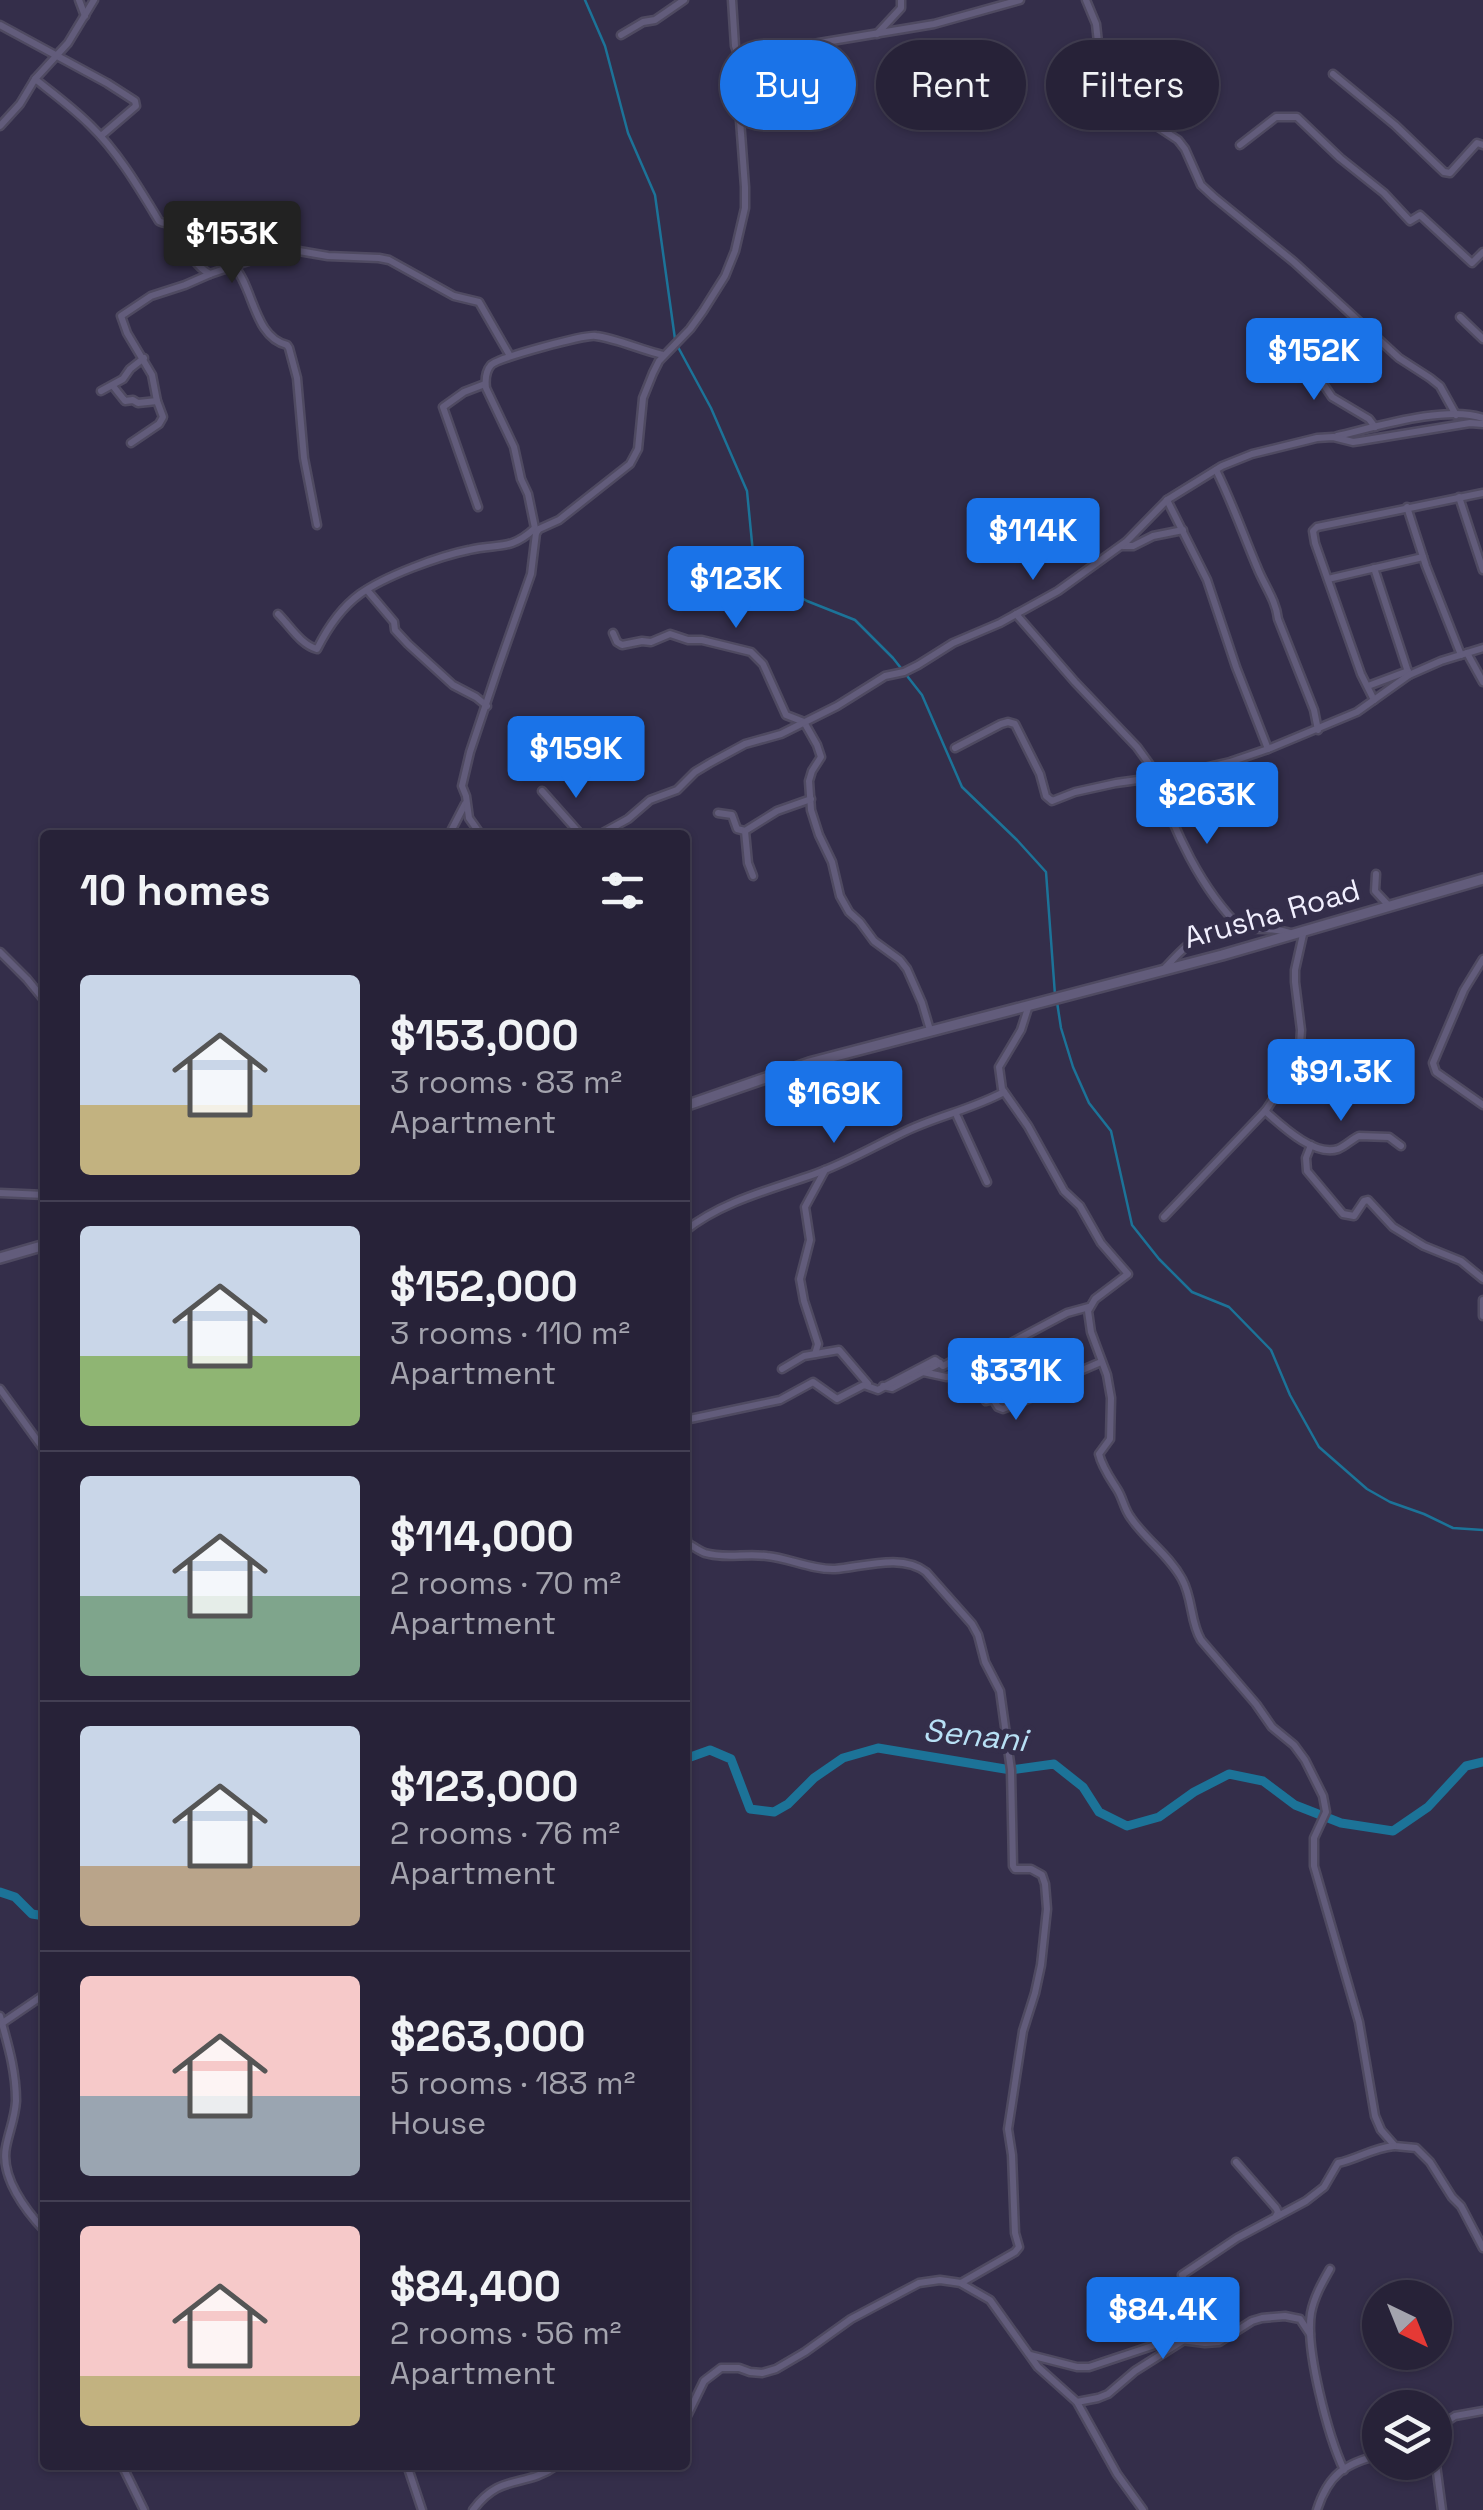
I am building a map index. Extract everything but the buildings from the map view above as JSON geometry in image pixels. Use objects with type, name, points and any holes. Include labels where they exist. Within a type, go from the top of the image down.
[{"type":"main road","name":"Arusha Road","points":[[690,1104],[809,1063],[1482,881]]},
{"type":"main road","points":[[0,1258],[40,1246]]},
{"type":"street","points":[[79,0],[85,16]]},
{"type":"street","points":[[0,126],[68,43],[94,0]]},
{"type":"street","points":[[620,35],[643,22],[656,20],[684,0]]},
{"type":"street","points":[[732,0],[735,40]]},
{"type":"street","points":[[876,35],[901,8],[901,0]]},
{"type":"street","points":[[844,40],[934,24],[1020,0]]},
{"type":"street","points":[[1086,0],[1096,24],[1101,70],[1120,97],[1178,140],[1201,184],[1214,197],[1264,236],[1399,358],[1440,386],[1456,415]]},
{"type":"street","points":[[0,25],[136,103],[130,113],[101,136]]},
{"type":"street","points":[[1333,74],[1444,172],[1450,173],[1477,143],[1483,145]]},
{"type":"street","points":[[36,79],[101,136],[159,222],[178,225],[196,264],[210,274]]},
{"type":"street","points":[[1240,146],[1276,117],[1297,116],[1410,221],[1420,215],[1472,263],[1483,252]]},
{"type":"street","points":[[278,614],[299,638],[315,649],[347,607],[368,590],[449,556],[514,544],[559,520],[630,464],[638,449],[643,398],[653,373],[690,329],[726,276],[741,230],[745,187],[741,130]]},
{"type":"street","points":[[131,443],[162,421],[162,413],[152,374],[127,333],[122,316],[151,296],[261,255],[293,250],[389,260],[454,296],[479,302],[510,356]]},
{"type":"street","points":[[234,266],[269,334],[289,348],[298,378],[304,458],[316,525]]},
{"type":"street","points":[[1460,317],[1483,339]]},
{"type":"street","points":[[477,830],[469,818],[462,786],[531,574],[535,531],[514,447],[485,384],[489,368],[510,356],[592,335],[665,355]]},
{"type":"street","points":[[1296,344],[1332,397],[1370,419],[1375,427]]},
{"type":"street","points":[[101,391],[123,379],[144,358]]},
{"type":"street","points":[[478,506],[443,407],[464,392],[485,384]]},
{"type":"street","points":[[113,386],[125,401],[156,401]]},
{"type":"street","points":[[608,830],[650,800],[677,790],[710,762],[745,744],[778,735],[860,694],[885,676],[904,672],[1058,590],[1120,546],[1167,500],[1216,470],[1252,454],[1404,420],[1471,415],[1483,421]]},
{"type":"street","points":[[1333,437],[1360,442],[1483,421]]},
{"type":"street","points":[[1216,470],[1275,604],[1318,730]]},
{"type":"street","points":[[1374,700],[1361,674],[1313,537],[1315,528],[1483,493]]},
{"type":"street","points":[[1459,497],[1483,570]]},
{"type":"street","points":[[1167,500],[1208,580],[1268,750]]},
{"type":"street","points":[[1407,507],[1464,654],[1483,682]]},
{"type":"street","points":[[1120,546],[1133,546],[1153,536],[1183,530]]},
{"type":"street","points":[[1328,579],[1423,556]]},
{"type":"street","points":[[1374,568],[1409,673]]},
{"type":"street","points":[[368,590],[408,644],[453,685],[487,706]]},
{"type":"street","points":[[1016,614],[1137,747],[1157,776],[1178,832],[1199,872],[1218,903],[1242,928]]},
{"type":"street","points":[[613,633],[622,645],[650,642],[670,634],[702,640],[751,652],[766,669],[786,715],[804,722],[821,757],[810,778],[812,817],[832,862],[844,905],[874,941],[907,969],[930,1030]]},
{"type":"street","points":[[1368,686],[1483,648]]},
{"type":"street","points":[[955,748],[1001,724],[1015,724],[1040,774],[1046,796],[1052,801],[1075,792],[1174,775],[1268,750],[1357,712],[1409,673]]},
{"type":"street","points":[[542,791],[577,830]]},
{"type":"street","points":[[718,813],[734,816],[736,827],[745,831],[777,811],[810,799]]},
{"type":"street","points":[[452,830],[466,803]]},
{"type":"street","points":[[745,831],[753,876]]},
{"type":"street","points":[[1376,874],[1376,891],[1390,907]]},
{"type":"street","points":[[1164,970],[1197,939],[1242,928],[1274,928],[1293,934]]},
{"type":"street","points":[[1164,1217],[1265,1110],[1293,1070],[1300,1045],[1295,982],[1304,930]]},
{"type":"street","points":[[0,952],[40,995]]},
{"type":"street","points":[[1483,959],[1479,972],[1464,990],[1433,1066],[1483,1105]]},
{"type":"street","points":[[782,1368],[804,1356],[839,1350],[876,1390],[930,1362],[937,1360],[945,1366],[980,1346],[992,1354],[1067,1313],[1089,1306],[1128,1274],[1100,1243],[1080,1206],[1064,1191],[1004,1092],[999,1067],[1034,1004]]},
{"type":"street","points":[[690,1229],[719,1210],[826,1170],[904,1132],[1004,1092]]},
{"type":"street","points":[[1265,1110],[1288,1131],[1311,1144],[1333,1150],[1355,1136],[1384,1135],[1400,1146]]},
{"type":"street","points":[[956,1114],[987,1182]]},
{"type":"street","points":[[1311,1144],[1306,1172],[1343,1214],[1354,1216],[1368,1200],[1393,1227],[1431,1250],[1460,1261],[1483,1279]]},
{"type":"street","points":[[815,1354],[818,1344],[800,1279],[810,1240],[804,1207],[826,1170]]},
{"type":"street","points":[[0,1193],[40,1195]]},
{"type":"street","points":[[1483,1300],[1483,1316]]},
{"type":"street","points":[[1089,1306],[1088,1320],[1110,1389],[1111,1422],[1108,1444],[1099,1454],[1102,1464],[1128,1514],[1166,1556],[1185,1585],[1201,1640],[1272,1727],[1294,1745],[1326,1800],[1326,1817],[1312,1845],[1314,1866],[1359,2022],[1375,2116],[1395,2146]]},
{"type":"street","points":[[923,1372],[946,1378],[957,1376],[1002,1408],[1033,1397],[1101,1362]]},
{"type":"street","points":[[883,1386],[892,1388],[940,1363]]},
{"type":"street","points":[[690,1419],[780,1400],[812,1382],[837,1399],[869,1385]]},
{"type":"street","points":[[0,1390],[40,1444]]},
{"type":"street","points":[[690,1545],[717,1555],[770,1556],[829,1569],[890,1563],[919,1567],[972,1624],[1000,1691],[1011,1770],[1013,1866],[1042,1875],[1047,1909],[1041,1965],[1022,2031],[1008,2129],[1019,2247],[961,2284]]},
{"type":"street","points":[[40,1997],[1,2022],[10,2046],[16,2084],[15,2113],[5,2158],[7,2171],[40,2225]]},
{"type":"street","points":[[0,2138],[10,2134]]},
{"type":"street","points":[[1076,2402],[1108,2394],[1135,2371],[1184,2340],[1197,2313],[1182,2274],[1319,2191],[1338,2163],[1374,2149],[1416,2148],[1462,2206],[1483,2248]]},
{"type":"street","points":[[1236,2162],[1278,2210],[1276,2218]]},
{"type":"street","points":[[1330,2269],[1313,2304],[1310,2334],[1328,2425],[1344,2470]]},
{"type":"street","points":[[690,2409],[704,2380],[721,2368],[762,2373],[776,2369],[852,2318],[919,2283],[940,2280],[961,2284],[990,2300],[1038,2367],[1076,2402],[1117,2474],[1143,2510]]},
{"type":"street","points":[[1030,2354],[1089,2367],[1170,2340],[1219,2342],[1252,2321],[1278,2316],[1300,2319],[1310,2334]]},
{"type":"street","points":[[1452,2418],[1483,2410]]},
{"type":"street","points":[[1317,2510],[1322,2493],[1344,2470],[1362,2459]]},
{"type":"street","points":[[124,2470],[144,2510]]},
{"type":"street","points":[[409,2470],[422,2510]]},
{"type":"street","points":[[473,2510],[496,2487],[548,2470]]},
{"type":"street","points":[[1438,2480],[1442,2510]]},
{"type":"waterway","points":[[585,0],[605,46],[628,133],[655,195],[675,339]]},
{"type":"waterway","points":[[678,347],[711,408],[747,491],[753,553],[770,579],[807,601],[855,620],[893,658],[922,695],[962,787],[1046,872],[1055,995]]},
{"type":"waterway","points":[[1057,1002],[1073,1067],[1089,1103],[1111,1131],[1132,1225],[1159,1259],[1192,1292],[1229,1307],[1271,1350],[1319,1447],[1367,1489],[1453,1528],[1483,1530]]},
{"type":"waterway","name":"Senani","points":[[690,1757],[710,1750],[731,1759],[750,1809],[774,1812],[843,1758],[878,1748],[1011,1770],[1054,1764],[1083,1787],[1099,1812],[1127,1826],[1159,1817],[1229,1774],[1263,1781],[1295,1805],[1341,1823],[1393,1831],[1428,1807],[1466,1766],[1483,1762]]},
{"type":"waterway","name":"Senani","points":[[0,1892],[15,1897],[32,1914],[40,1915]]}]
